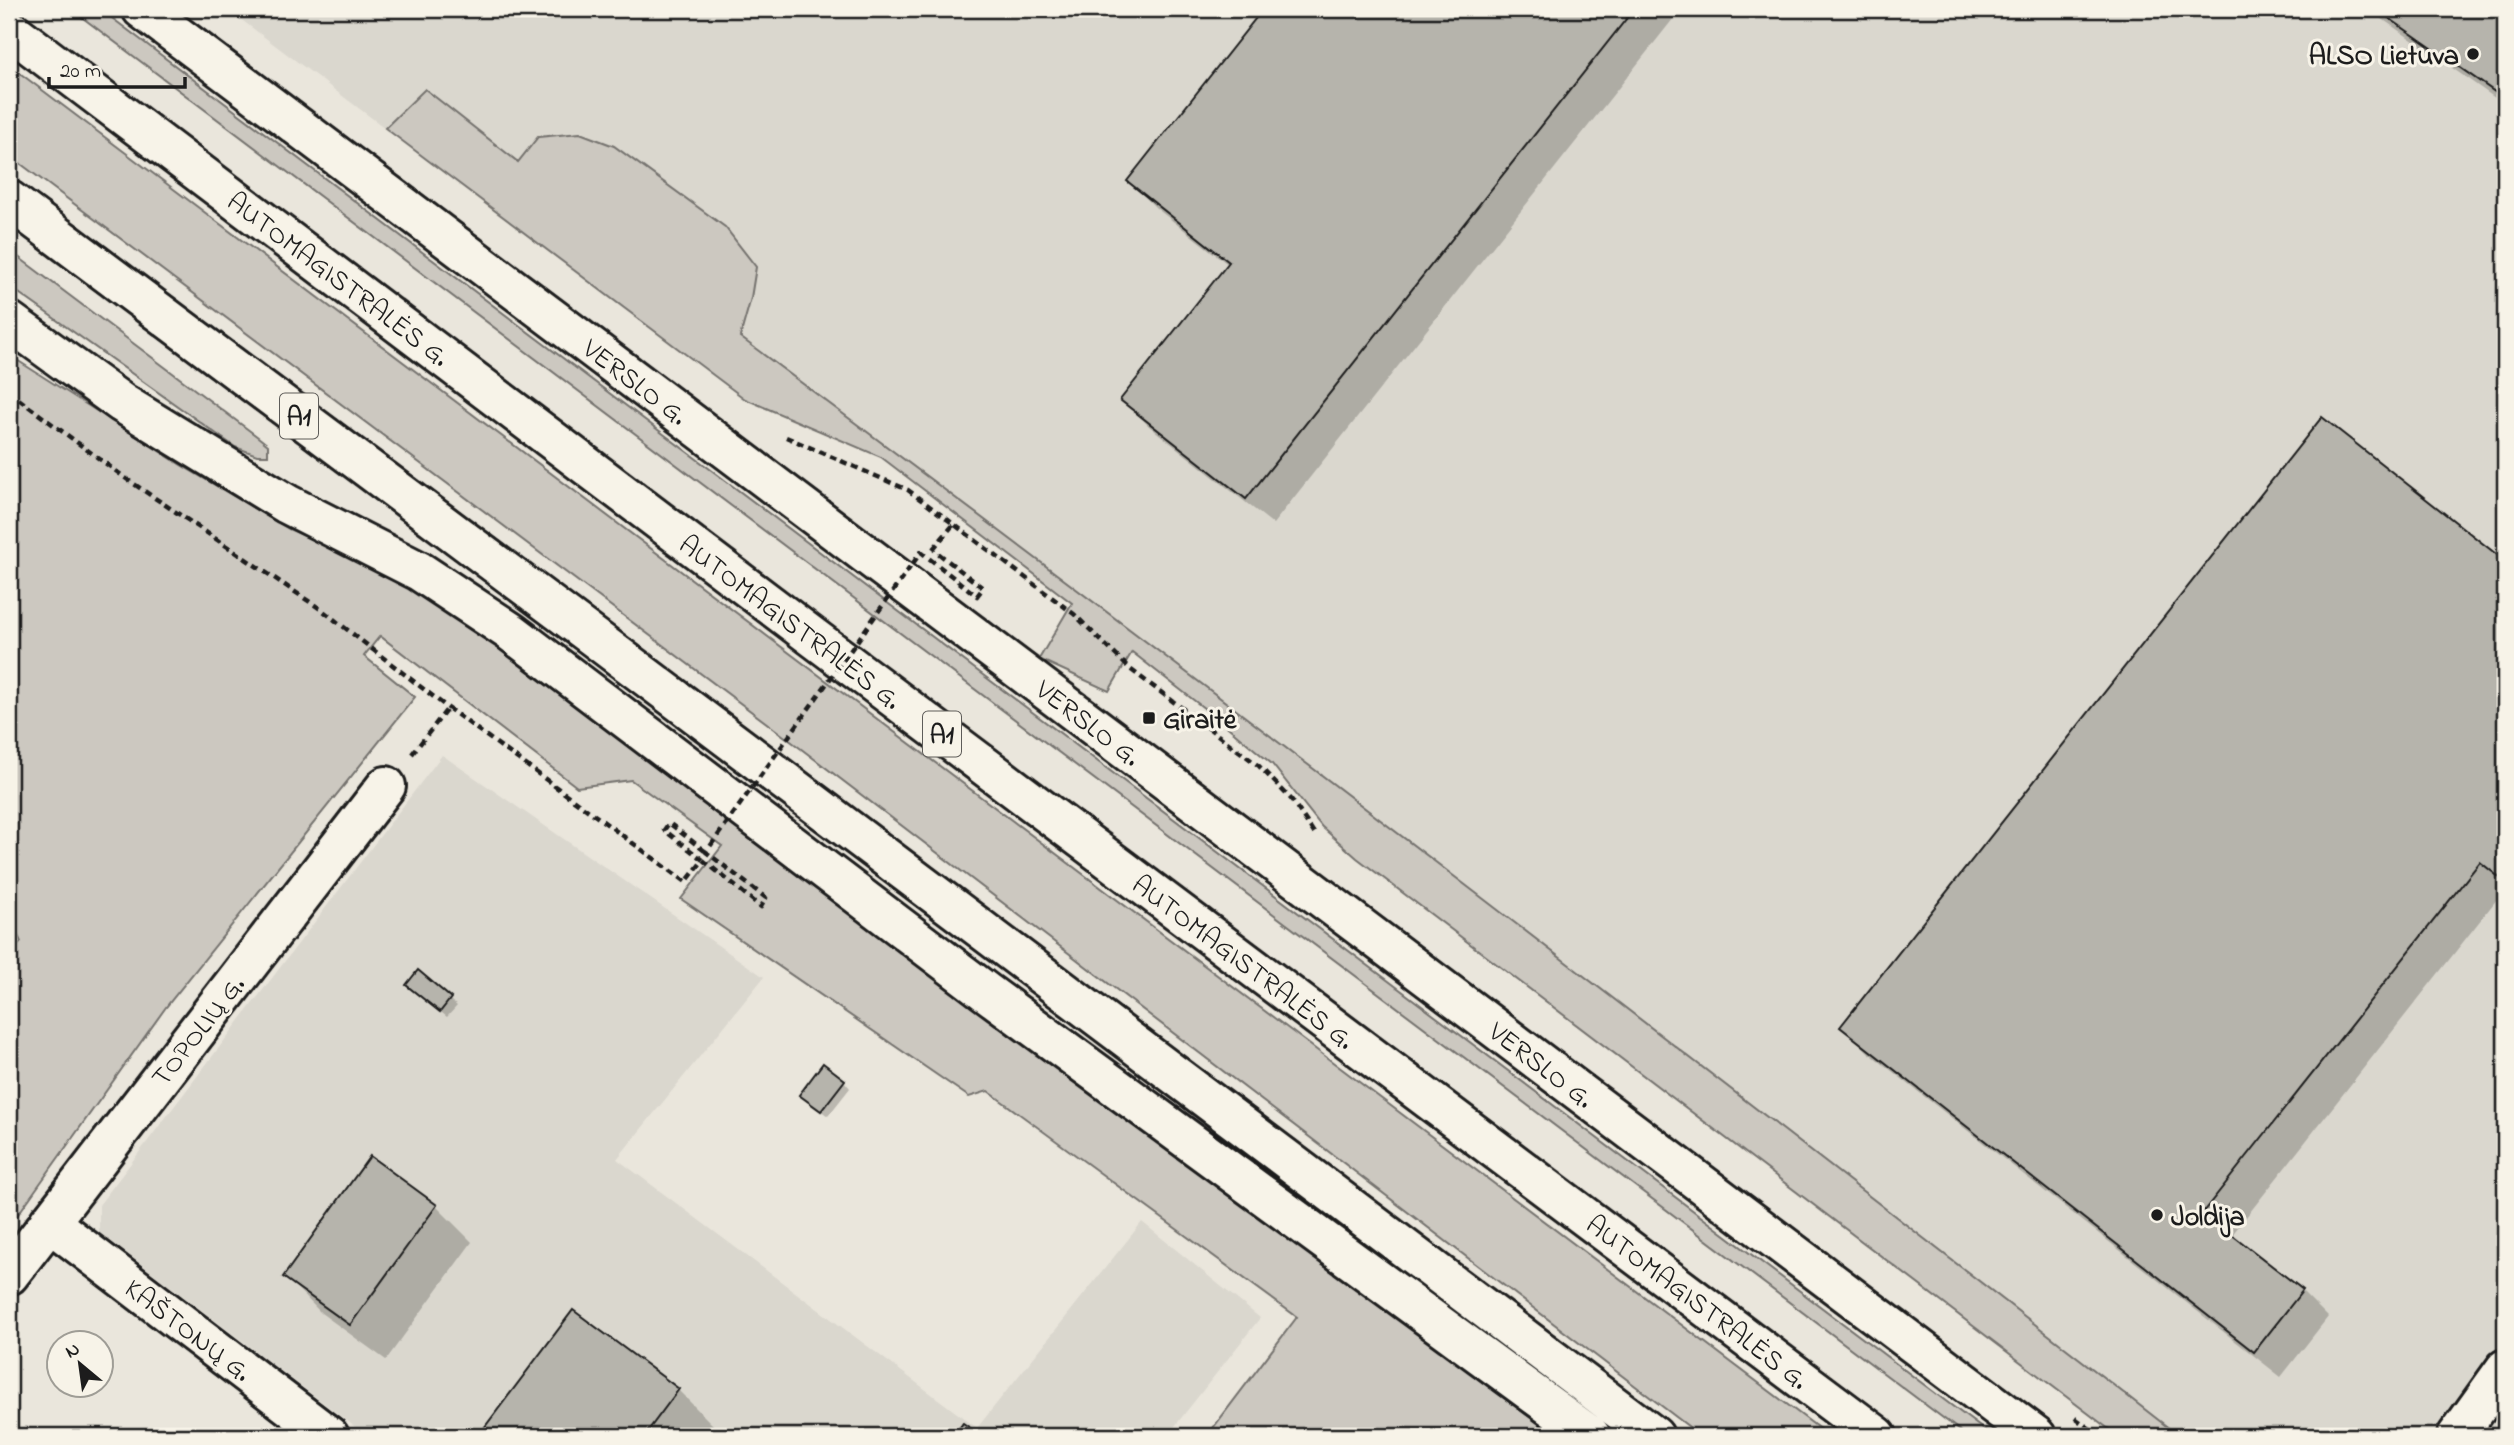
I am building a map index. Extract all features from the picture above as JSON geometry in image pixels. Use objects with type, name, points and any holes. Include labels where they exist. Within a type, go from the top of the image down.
[{"type":"main road","name":"VERSLO G.","points":[[142,9],[2036,1436]]},
{"type":"main road","name":"AUTOMAGISTRALĖS G.","points":[[9,29],[810,635],[1877,1436]]},
{"type":"main road","name":"A1","points":[[9,200],[589,633],[1654,1436]]},
{"type":"main road","points":[[9,321],[122,403],[287,505],[419,571],[511,632],[986,992],[1591,1436]]},
{"type":"main road","name":"TOPOLIŲ G.","points":[[9,1275],[386,786]]},
{"type":"main road","name":"KAŠTONŲ G.","points":[[50,1222],[330,1436]]},
{"type":"main road","points":[[2458,1436],[2505,1369]]},
{"type":"path","points":[[9,392],[128,480],[322,610],[448,708],[686,882],[703,860]]},
{"type":"path","points":[[706,852],[921,551],[977,596],[983,588],[934,550],[954,524]]},
{"type":"path","points":[[386,786],[448,708]]},
{"type":"path","points":[[669,823],[706,852],[766,898],[761,907],[664,830],[669,823]]},
{"type":"shaded area","points":[[71,9],[100,9],[1992,1436],[1967,1436]]},
{"type":"shaded area","points":[[227,9],[2505,9],[2505,1423],[2496,1436],[2179,1436],[1781,1128],[896,452],[740,336],[425,89],[385,128]]},
{"type":"shaded area","points":[[9,65],[1829,1436],[1701,1436],[800,748],[9,155]]},
{"type":"shaded area","points":[[425,89],[518,162],[538,137],[580,133],[614,146],[725,227],[756,267],[740,337],[1283,745],[2179,1436],[2118,1436],[1357,858],[1322,827],[1272,764],[1132,652],[1109,691],[1039,659],[1072,603],[881,457],[745,399],[385,128]]},
{"type":"shaded area","points":[[9,250],[258,437],[268,445],[268,455],[257,455],[235,447],[9,286]]},
{"type":"shaded area","points":[[9,355],[181,465],[289,529],[418,586],[1555,1436],[1207,1436],[1297,1317],[988,1091],[969,1097],[681,899],[722,846],[631,780],[577,787],[380,636],[364,656],[415,697],[166,1007],[9,1227],[9,955],[21,942],[9,917]]},
{"type":"shaded area","points":[[442,755],[764,977],[617,1159],[977,1428],[1142,1222],[1260,1318],[1167,1436],[367,1436],[99,1232],[99,1205]]},
{"type":"building","points":[[1263,9],[1634,9],[1246,499],[1120,400],[1229,262],[1127,181]]},
{"type":"building","name":"ALSO Lietuva","points":[[2376,9],[2505,9],[2505,99]]},
{"type":"building","points":[[2322,417],[2505,561],[2505,882],[2480,862],[2203,1212],[2303,1290],[2254,1352],[1840,1027]]},
{"type":"building","points":[[418,970],[451,998],[440,1012],[406,985]]},
{"type":"building","points":[[823,1063],[845,1080],[821,1111],[799,1095]]},
{"type":"building","points":[[370,1156],[437,1205],[350,1325],[283,1277]]},
{"type":"building","points":[[573,1310],[679,1389],[644,1436],[478,1436]]},
{"type":"building","points":[[963,1423],[982,1436],[954,1436]]},
{"type":"place","name":"ALSO Lietuva","points":[[2473,54]]},
{"type":"place","name":"Giraitė","points":[[1149,718]]},
{"type":"place","name":"Joldija","points":[[2157,1215]]}]
